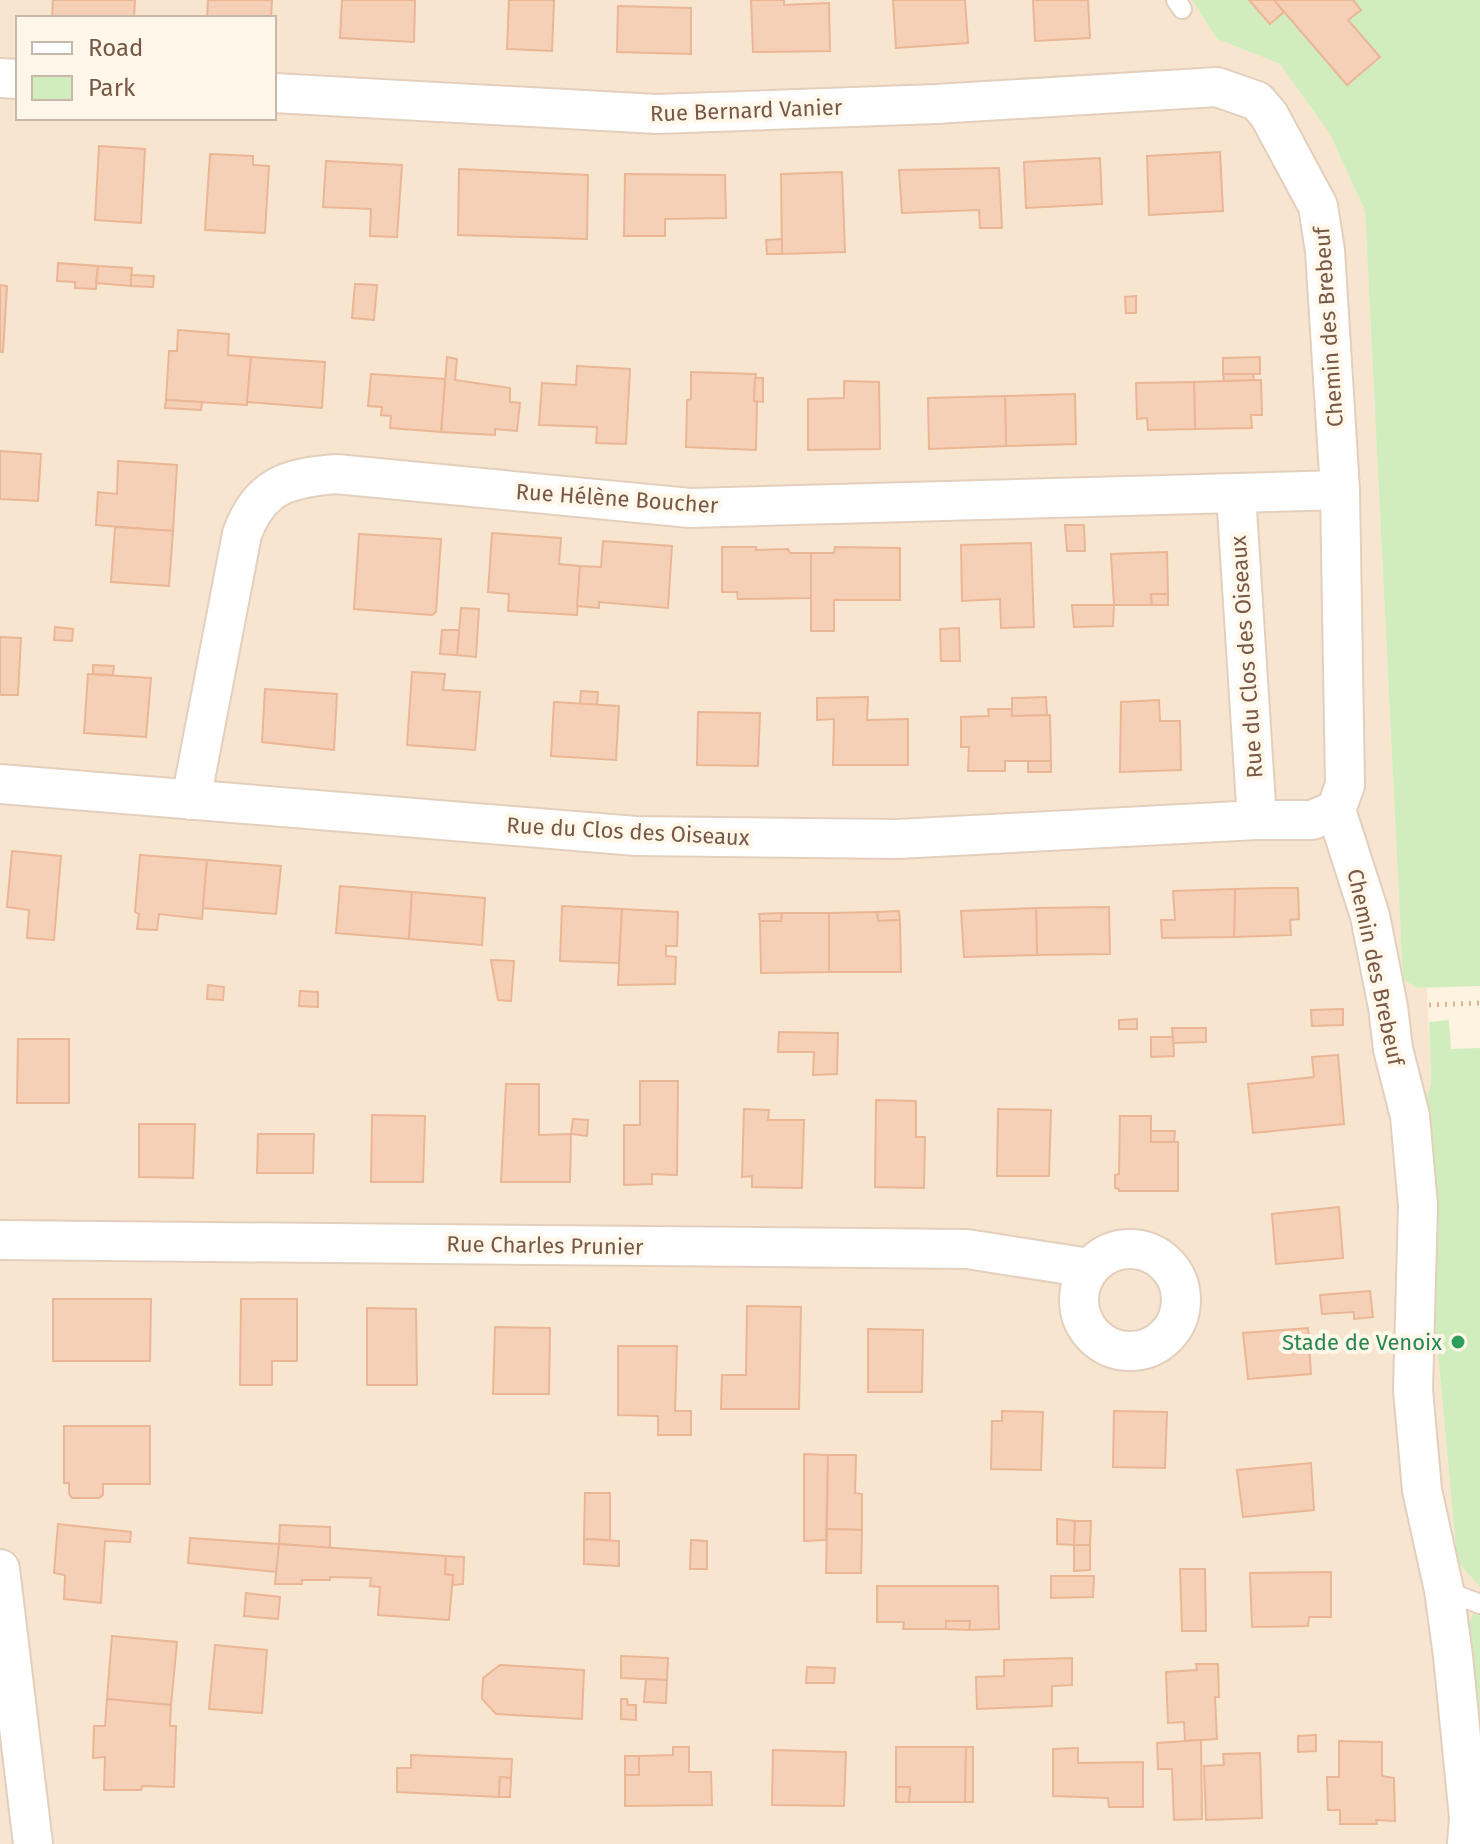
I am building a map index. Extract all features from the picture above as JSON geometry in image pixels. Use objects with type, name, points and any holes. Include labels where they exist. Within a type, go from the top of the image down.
[{"type":"street","name":"Rue Bernard Vanier","points":[[276,93],[657,114],[936,104],[1217,87]]},
{"type":"street","name":"Chemin des Brebeuf","points":[[1217,87],[1257,101],[1269,115],[1318,206],[1325,251],[1340,490],[1345,785],[1336,810],[1370,916],[1393,1049],[1410,1116],[1418,1206],[1413,1390],[1422,1490],[1444,1590],[1469,1818],[1467,1844]]},
{"type":"street","name":"Rue Hélène Boucher","points":[[191,800],[242,534],[249,515],[261,500],[278,486],[300,477],[336,474],[690,508],[1340,490]]},
{"type":"street","name":"Rue du Clos des Oiseaux","points":[[1236,494],[1257,820]]},
{"type":"street","name":"Rue du Clos des Oiseaux","points":[[0,784],[636,836],[898,839],[1257,820],[1312,820],[1336,810]]},
{"type":"street","name":"Rue Charles Prunier","points":[[0,1240],[967,1249],[1089,1268]]},
{"type":"street","points":[[0,1569],[33,1844]]},
{"type":"lane","points":[[1444,1590],[1480,1604]]},
{"type":"path","points":[[1388,1007],[1480,1003]]},
{"type":"shaded area","points":[[0,0],[1192,0],[1217,39],[1280,64],[1330,134],[1365,211],[1403,978],[1417,988],[1427,988],[1431,1084],[1417,1124],[1457,1561],[1480,1587],[1480,1844],[0,1844]]},
{"type":"green space","points":[[1192,0],[1480,0],[1480,986],[1417,988],[1403,979],[1365,211],[1330,134],[1280,64],[1217,39]]},
{"type":"green space","name":"Stade de Venoix","points":[[1449,1020],[1451,1049],[1480,1048],[1480,1587],[1457,1561],[1417,1124],[1431,1084],[1429,1022]]},
{"type":"green space","points":[[1480,1599],[1480,1804],[1464,1634]]},
{"type":"building","points":[[53,0],[135,0],[134,16],[52,16]]},
{"type":"building","points":[[208,0],[272,0],[271,16],[207,16]]},
{"type":"building","points":[[342,0],[415,0],[414,42],[340,38]]},
{"type":"building","points":[[509,0],[554,0],[552,51],[507,49]]},
{"type":"building","points":[[751,0],[784,0],[784,5],[829,3],[830,51],[753,52]]},
{"type":"building","points":[[893,0],[965,0],[968,43],[896,48]]},
{"type":"building","points":[[1033,0],[1088,0],[1090,38],[1035,41]]},
{"type":"building","points":[[1249,0],[1274,0],[1284,12],[1270,24]]},
{"type":"building","points":[[1274,0],[1353,0],[1361,10],[1348,20],[1380,57],[1347,85]]},
{"type":"building","points":[[618,6],[691,8],[691,54],[617,52]]},
{"type":"building","points":[[99,146],[145,149],[141,223],[95,220]]},
{"type":"building","points":[[1220,152],[1223,211],[1149,215],[1147,156]]},
{"type":"building","points":[[210,154],[253,156],[253,165],[269,166],[265,233],[205,230]]},
{"type":"building","points":[[1100,158],[1102,204],[1026,208],[1024,162]]},
{"type":"building","points":[[326,161],[402,165],[397,237],[370,236],[371,209],[323,207]]},
{"type":"building","points":[[999,168],[1002,228],[980,228],[979,210],[902,213],[899,170]]},
{"type":"building","points":[[459,169],[588,175],[587,239],[458,235]]},
{"type":"building","points":[[842,172],[845,252],[782,254],[781,174]]},
{"type":"building","points":[[625,174],[725,175],[726,218],[665,219],[665,236],[624,236]]},
{"type":"building","points":[[782,239],[782,254],[767,254],[766,240]]},
{"type":"building","points":[[58,263],[98,266],[96,289],[75,288],[75,282],[57,281]]},
{"type":"building","points":[[98,266],[132,268],[131,286],[96,283]]},
{"type":"building","points":[[131,275],[154,276],[153,287],[131,286]]},
{"type":"building","points":[[355,284],[377,285],[374,320],[352,318]]},
{"type":"building","points":[[0,285],[7,286],[3,352],[0,352]]},
{"type":"building","points":[[1136,296],[1136,313],[1126,313],[1125,297]]},
{"type":"building","points":[[178,330],[229,334],[228,355],[251,357],[247,405],[166,400],[169,351],[177,351]]},
{"type":"building","points":[[251,357],[325,362],[322,408],[247,402]]},
{"type":"building","points":[[447,357],[457,359],[455,380],[510,388],[510,402],[520,403],[517,431],[495,429],[495,435],[441,432]]},
{"type":"building","points":[[1260,357],[1260,374],[1223,374],[1223,358]]},
{"type":"building","points":[[577,366],[630,369],[626,444],[596,443],[597,427],[539,425],[542,383],[576,385]]},
{"type":"building","points":[[691,372],[756,374],[756,450],[686,447]]},
{"type":"building","points":[[371,374],[445,379],[441,432],[390,428],[391,416],[381,415],[382,407],[368,406]]},
{"type":"building","points":[[1223,374],[1253,374],[1254,380],[1224,381]]},
{"type":"building","points":[[755,378],[763,378],[763,402],[754,401]]},
{"type":"building","points":[[1261,380],[1262,415],[1251,415],[1252,428],[1195,429],[1194,382]]},
{"type":"building","points":[[844,381],[879,382],[880,449],[808,450],[808,399],[844,398]]},
{"type":"building","points":[[1194,382],[1195,429],[1148,430],[1147,418],[1137,419],[1136,383]]},
{"type":"building","points":[[1075,394],[1076,444],[1006,446],[1005,396]]},
{"type":"building","points":[[1005,396],[1006,446],[929,449],[928,398]]},
{"type":"building","points":[[166,400],[202,402],[201,410],[165,408]]},
{"type":"building","points":[[0,451],[41,454],[38,501],[0,499]]},
{"type":"building","points":[[118,461],[177,465],[173,531],[96,525],[98,492],[117,494]]},
{"type":"building","points":[[1065,525],[1084,525],[1085,551],[1067,551]]},
{"type":"building","points":[[115,527],[173,531],[169,586],[111,582]]},
{"type":"building","points":[[492,533],[561,538],[559,564],[580,566],[577,615],[508,611],[509,594],[488,592]]},
{"type":"building","points":[[359,534],[441,539],[436,612],[432,615],[354,609]]},
{"type":"building","points":[[603,541],[672,546],[668,608],[599,602],[599,608],[577,606],[580,566],[601,567]]},
{"type":"building","points":[[1031,543],[1034,627],[1001,628],[1000,599],[962,601],[961,545]]},
{"type":"building","points":[[722,547],[788,549],[790,553],[811,553],[811,598],[738,599],[737,592],[722,592]]},
{"type":"building","points":[[835,547],[900,548],[900,600],[834,600],[834,631],[811,631],[811,553],[834,553]]},
{"type":"building","points":[[1167,552],[1168,594],[1151,594],[1152,605],[1114,605],[1111,554]]},
{"type":"building","points":[[1151,594],[1168,594],[1168,605],[1152,605]]},
{"type":"building","points":[[1072,605],[1114,605],[1113,626],[1074,627]]},
{"type":"building","points":[[461,608],[479,609],[476,657],[457,655]]},
{"type":"building","points":[[55,627],[73,629],[72,641],[54,640]]},
{"type":"building","points":[[959,628],[960,661],[941,661],[940,629]]},
{"type":"building","points":[[442,630],[459,630],[457,655],[440,654]]},
{"type":"building","points":[[0,637],[21,638],[18,695],[0,695]]},
{"type":"building","points":[[93,665],[114,666],[113,675],[93,674]]},
{"type":"building","points":[[412,672],[445,674],[443,690],[480,692],[475,750],[407,745]]},
{"type":"building","points":[[88,674],[151,678],[146,737],[84,733]]},
{"type":"building","points":[[265,689],[337,694],[334,750],[262,742]]},
{"type":"building","points":[[581,691],[598,692],[597,705],[580,704]]},
{"type":"building","points":[[868,697],[867,720],[908,719],[908,765],[833,765],[834,719],[817,720],[817,698]]},
{"type":"building","points":[[1046,697],[1047,715],[1012,716],[1012,698]]},
{"type":"building","points":[[1159,700],[1160,721],[1180,721],[1181,770],[1120,772],[1121,702]]},
{"type":"building","points":[[554,702],[619,706],[616,760],[551,756]]},
{"type":"building","points":[[988,709],[1012,709],[1012,716],[1050,715],[1051,761],[1005,761],[1005,771],[968,771],[969,747],[961,747],[961,717],[989,716]]},
{"type":"building","points":[[698,712],[760,713],[758,766],[697,765]]},
{"type":"building","points":[[1028,761],[1051,761],[1051,772],[1028,772]]},
{"type":"building","points":[[12,851],[61,856],[54,940],[27,938],[29,910],[7,907]]},
{"type":"building","points":[[140,855],[207,860],[202,919],[159,914],[157,930],[137,929],[139,914],[135,912]]},
{"type":"building","points":[[207,860],[281,866],[276,914],[203,908]]},
{"type":"building","points":[[340,886],[412,892],[409,939],[336,933]]},
{"type":"building","points":[[1298,888],[1299,919],[1290,920],[1291,935],[1234,937],[1235,889]]},
{"type":"building","points":[[1235,889],[1234,937],[1162,938],[1161,920],[1175,920],[1173,891]]},
{"type":"building","points":[[412,892],[485,898],[482,945],[409,939]]},
{"type":"building","points":[[562,906],[622,909],[619,963],[560,961]]},
{"type":"building","points":[[1109,907],[1110,954],[1037,955],[1036,908]]},
{"type":"building","points":[[1036,908],[1037,955],[964,957],[961,911]]},
{"type":"building","points":[[622,909],[678,912],[677,946],[666,946],[666,956],[676,957],[675,984],[618,985]]},
{"type":"building","points":[[899,911],[900,920],[878,921],[877,912]]},
{"type":"building","points":[[877,912],[878,921],[900,920],[901,972],[829,972],[829,913]]},
{"type":"building","points":[[782,913],[781,921],[760,921],[759,914]]},
{"type":"building","points":[[782,913],[829,913],[829,972],[761,973],[760,921],[781,921]]},
{"type":"building","points":[[491,960],[514,961],[511,1001],[498,1000]]},
{"type":"building","points":[[208,985],[224,987],[223,1000],[207,999]]},
{"type":"building","points":[[300,991],[318,992],[318,1007],[299,1006]]},
{"type":"building","points":[[1343,1009],[1343,1025],[1312,1026],[1311,1010]]},
{"type":"building","points":[[1137,1019],[1137,1029],[1119,1029],[1119,1020]]},
{"type":"building","points":[[1172,1028],[1206,1028],[1206,1042],[1173,1043]]},
{"type":"building","points":[[779,1032],[838,1033],[837,1074],[813,1075],[814,1052],[778,1052]]},
{"type":"building","points":[[1151,1037],[1173,1037],[1174,1056],[1151,1057]]},
{"type":"building","points":[[18,1039],[69,1039],[69,1103],[17,1103]]},
{"type":"building","points":[[1338,1055],[1344,1124],[1253,1133],[1248,1084],[1314,1077],[1312,1057]]},
{"type":"building","points":[[640,1081],[678,1081],[677,1175],[652,1174],[652,1184],[624,1185],[624,1125],[640,1125]]},
{"type":"building","points":[[506,1084],[539,1084],[539,1135],[571,1134],[570,1182],[501,1182]]},
{"type":"building","points":[[876,1100],[916,1101],[916,1137],[925,1137],[924,1188],[875,1187]]},
{"type":"building","points":[[744,1109],[769,1110],[768,1120],[804,1120],[802,1188],[752,1187],[752,1176],[742,1177]]},
{"type":"building","points":[[998,1109],[1051,1110],[1049,1176],[997,1176]]},
{"type":"building","points":[[372,1115],[425,1116],[423,1182],[371,1182]]},
{"type":"building","points":[[1120,1116],[1151,1116],[1151,1142],[1178,1142],[1178,1191],[1119,1191],[1115,1188],[1115,1175],[1119,1174]]},
{"type":"building","points":[[573,1119],[588,1120],[587,1136],[571,1134]]},
{"type":"building","points":[[139,1124],[195,1124],[193,1178],[139,1177]]},
{"type":"building","points":[[1151,1131],[1175,1131],[1174,1142],[1151,1142]]},
{"type":"building","points":[[258,1134],[314,1134],[313,1173],[257,1173]]},
{"type":"building","points":[[1339,1207],[1343,1258],[1276,1264],[1272,1214]]},
{"type":"building","points":[[1370,1291],[1373,1317],[1354,1319],[1354,1312],[1322,1314],[1320,1295]]},
{"type":"building","points":[[53,1299],[151,1299],[150,1361],[53,1361]]},
{"type":"building","points":[[241,1299],[297,1299],[297,1361],[272,1361],[272,1385],[240,1385]]},
{"type":"building","points":[[747,1306],[801,1307],[799,1409],[721,1409],[722,1375],[746,1375]]},
{"type":"building","points":[[367,1308],[416,1309],[417,1385],[367,1385]]},
{"type":"building","points":[[495,1327],[550,1328],[549,1394],[493,1394]]},
{"type":"building","points":[[1308,1328],[1311,1374],[1248,1379],[1243,1333]]},
{"type":"building","points":[[868,1329],[923,1330],[922,1392],[868,1392]]},
{"type":"building","points":[[618,1346],[677,1346],[675,1411],[691,1411],[691,1435],[658,1435],[658,1416],[618,1415]]},
{"type":"building","points":[[1002,1411],[1043,1412],[1041,1470],[991,1469],[992,1421],[1002,1421]]},
{"type":"building","points":[[1114,1411],[1167,1412],[1165,1468],[1113,1467]]},
{"type":"building","points":[[64,1426],[150,1426],[150,1484],[103,1484],[103,1495],[99,1498],[72,1498],[69,1483],[64,1483]]},
{"type":"building","points":[[804,1454],[828,1455],[826,1540],[804,1541]]},
{"type":"building","points":[[828,1455],[856,1455],[855,1493],[862,1494],[862,1530],[827,1529]]},
{"type":"building","points":[[1311,1463],[1314,1510],[1243,1517],[1237,1470]]},
{"type":"building","points":[[585,1493],[610,1493],[610,1540],[584,1539]]},
{"type":"building","points":[[1057,1519],[1075,1521],[1074,1545],[1057,1544]]},
{"type":"building","points":[[1075,1521],[1091,1521],[1090,1545],[1074,1545]]},
{"type":"building","points":[[58,1524],[131,1532],[130,1542],[105,1541],[101,1603],[64,1599],[65,1575],[54,1573]]},
{"type":"building","points":[[280,1525],[330,1527],[330,1548],[279,1544]]},
{"type":"building","points":[[827,1529],[862,1530],[861,1573],[826,1573]]},
{"type":"building","points":[[190,1538],[279,1544],[277,1572],[188,1563]]},
{"type":"building","points":[[584,1539],[619,1541],[619,1566],[584,1564]]},
{"type":"building","points":[[691,1540],[707,1541],[707,1569],[690,1569]]},
{"type":"building","points":[[279,1544],[446,1556],[445,1574],[453,1575],[449,1620],[378,1615],[380,1587],[370,1586],[371,1578],[330,1577],[330,1580],[302,1580],[302,1584],[275,1584]]},
{"type":"building","points":[[1074,1545],[1090,1545],[1090,1570],[1074,1571]]},
{"type":"building","points":[[446,1556],[464,1557],[463,1584],[453,1585],[453,1575],[445,1574]]},
{"type":"building","points":[[1180,1569],[1205,1569],[1206,1631],[1182,1631]]},
{"type":"building","points":[[1331,1572],[1331,1617],[1309,1617],[1308,1626],[1252,1627],[1250,1573]]},
{"type":"building","points":[[1051,1576],[1094,1576],[1093,1597],[1051,1598]]},
{"type":"building","points":[[877,1586],[998,1586],[999,1629],[969,1630],[970,1621],[946,1621],[946,1629],[903,1629],[904,1622],[877,1622]]},
{"type":"building","points":[[246,1593],[280,1597],[278,1619],[244,1616]]},
{"type":"building","points":[[946,1621],[970,1621],[969,1630],[946,1629]]},
{"type":"building","points":[[112,1636],[177,1642],[171,1705],[107,1699]]},
{"type":"building","points":[[215,1645],[267,1650],[262,1713],[209,1709]]},
{"type":"building","points":[[621,1656],[668,1658],[667,1680],[621,1678]]},
{"type":"building","points":[[1072,1658],[1072,1685],[1052,1686],[1052,1706],[977,1709],[976,1677],[1004,1676],[1004,1660]]},
{"type":"building","points":[[1196,1664],[1218,1664],[1219,1697],[1215,1697],[1217,1739],[1185,1741],[1184,1722],[1168,1723],[1166,1672],[1197,1670]]},
{"type":"building","points":[[500,1665],[584,1670],[582,1719],[496,1714],[482,1699],[483,1678]]},
{"type":"building","points":[[807,1667],[835,1668],[834,1683],[806,1683]]},
{"type":"building","points":[[646,1679],[667,1680],[666,1703],[644,1702]]},
{"type":"building","points":[[107,1699],[171,1705],[170,1726],[176,1726],[174,1787],[104,1790],[105,1757],[93,1758],[94,1726],[105,1726]]},
{"type":"building","points":[[621,1699],[627,1699],[628,1705],[636,1705],[636,1720],[621,1719]]},
{"type":"building","points":[[1316,1735],[1316,1751],[1298,1752],[1298,1736]]},
{"type":"building","points":[[1201,1740],[1202,1819],[1174,1820],[1172,1769],[1158,1769],[1157,1743]]},
{"type":"building","points":[[1339,1741],[1382,1742],[1382,1776],[1394,1778],[1395,1821],[1340,1824],[1340,1810],[1328,1810],[1327,1777],[1339,1777]]},
{"type":"building","points":[[673,1747],[689,1747],[689,1772],[711,1772],[712,1805],[625,1806],[625,1775],[639,1775],[639,1756],[673,1755]]},
{"type":"building","points":[[896,1747],[966,1747],[965,1802],[909,1802],[910,1787],[896,1787]]},
{"type":"building","points":[[966,1747],[973,1747],[973,1802],[965,1802]]},
{"type":"building","points":[[1078,1748],[1078,1763],[1143,1762],[1143,1807],[1109,1807],[1108,1798],[1053,1796],[1053,1749]]},
{"type":"building","points":[[773,1750],[846,1752],[844,1806],[772,1805]]},
{"type":"building","points":[[1260,1753],[1262,1818],[1206,1820],[1204,1766],[1224,1765],[1223,1754]]},
{"type":"building","points":[[411,1755],[512,1759],[511,1778],[500,1777],[499,1797],[397,1792],[397,1768],[411,1768]]},
{"type":"building","points":[[625,1756],[639,1756],[639,1775],[625,1775]]},
{"type":"building","points":[[500,1777],[511,1778],[510,1797],[499,1797]]},
{"type":"building","points":[[896,1787],[910,1787],[909,1802],[896,1802]]},
{"type":"place","name":"Stade de Venoix","points":[[1458,1342]]}]
